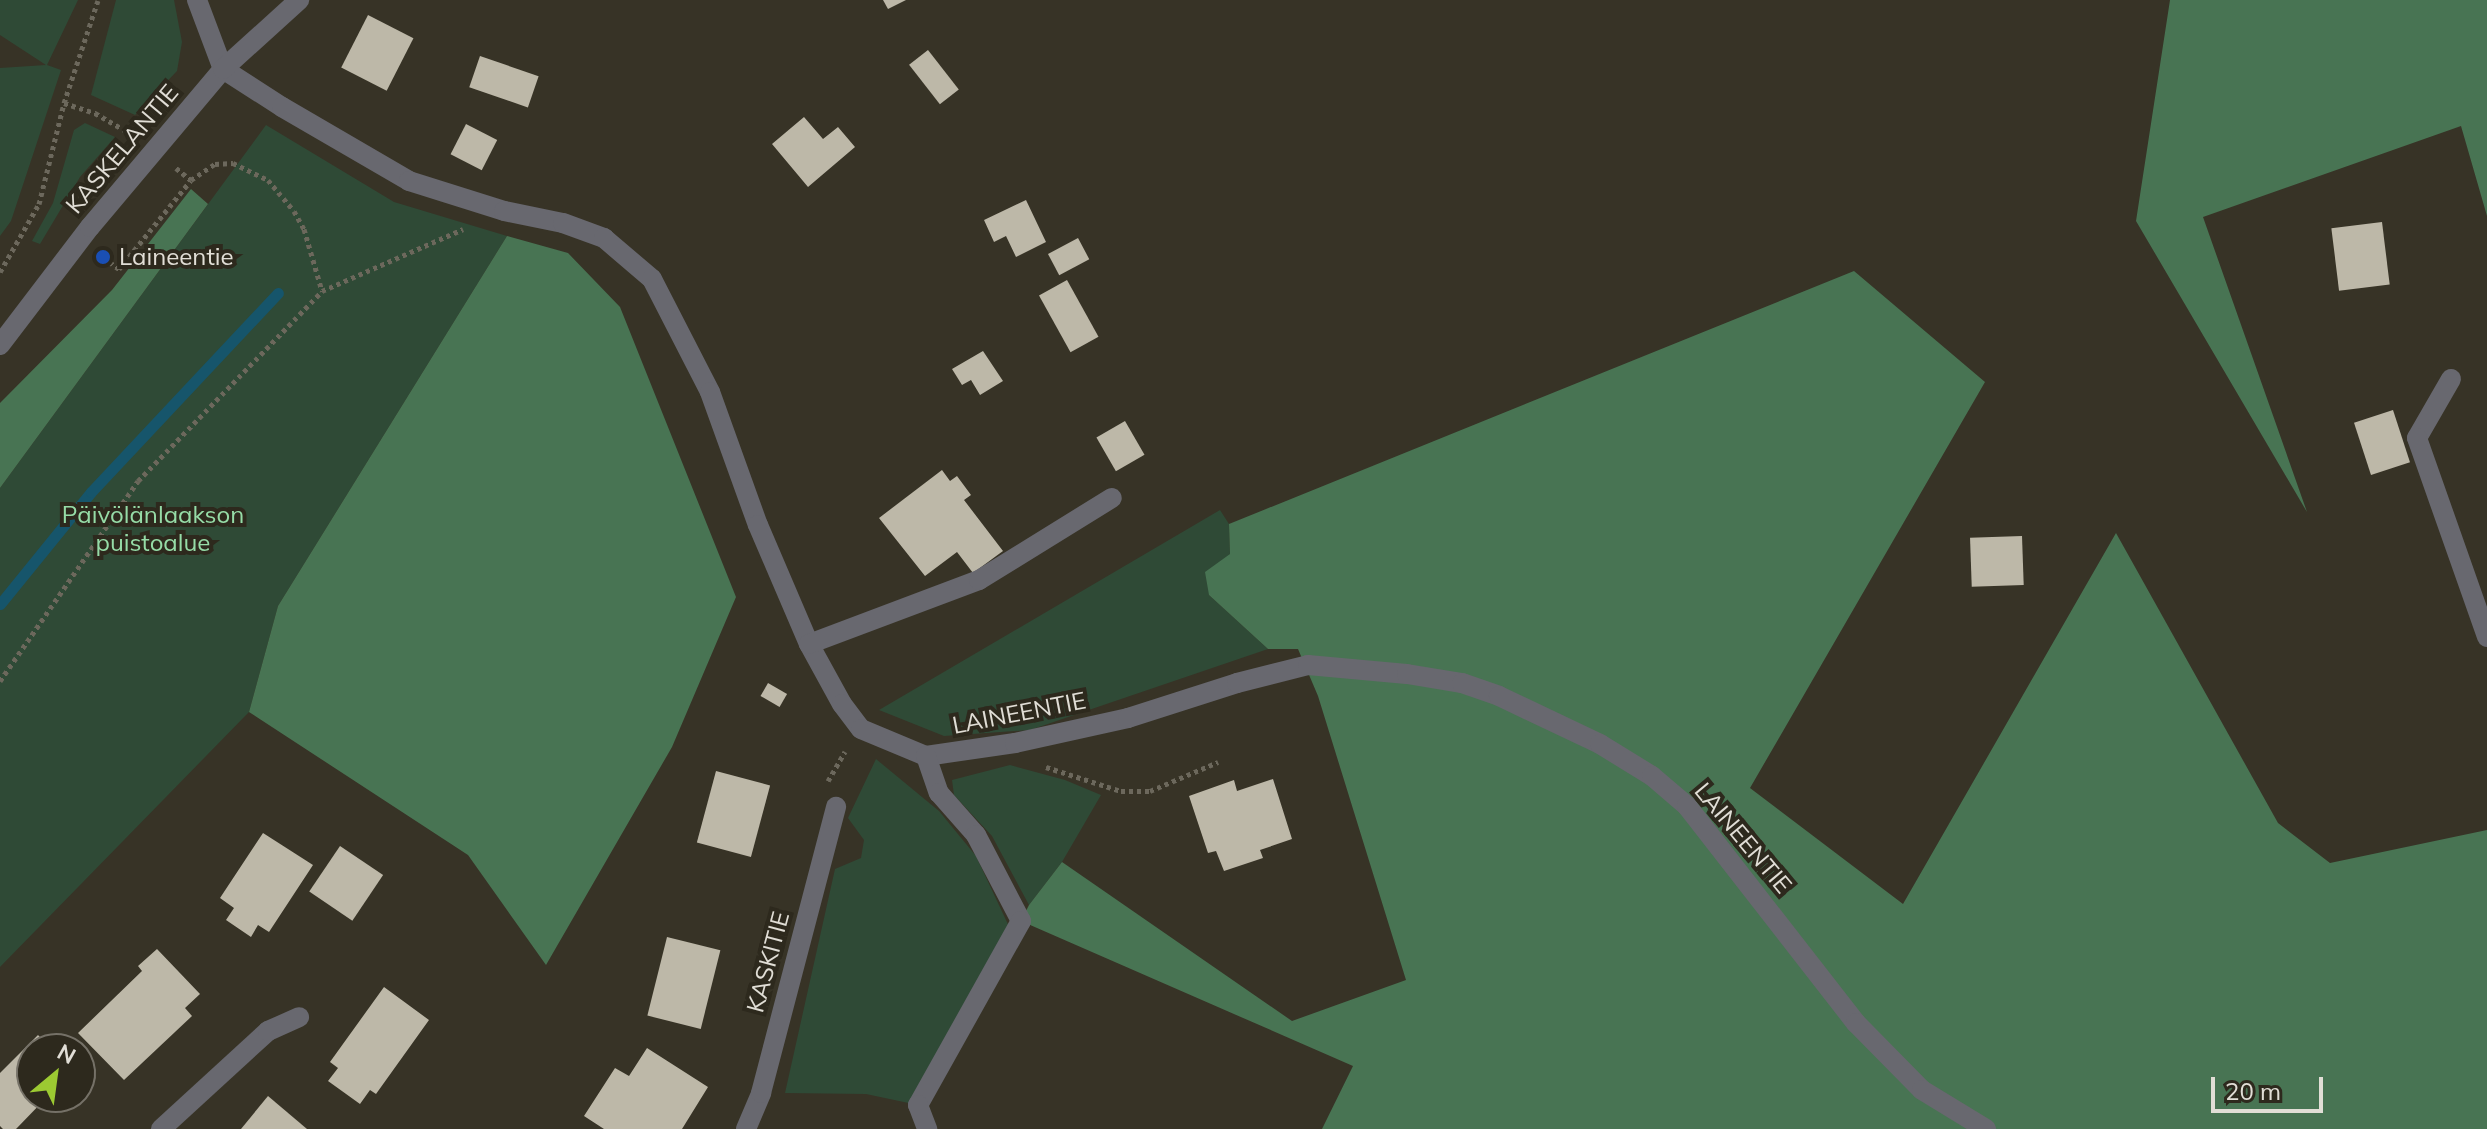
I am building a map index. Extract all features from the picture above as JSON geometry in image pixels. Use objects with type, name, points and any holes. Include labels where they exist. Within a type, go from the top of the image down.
[{"type":"street","points":[[197,0],[223,69]]},
{"type":"street","name":"KASKELANTIE","points":[[0,345],[99,216],[223,69],[299,0]]},
{"type":"street","name":"LAINEENTIE","points":[[223,69],[409,181],[504,211],[563,223],[604,238],[652,279],[710,392],[758,525],[809,644],[842,704],[861,729],[926,756],[1015,743],[1128,718],[1237,683],[1308,665],[1407,674],[1462,683],[1499,696],[1600,744],[1652,776],[1687,806],[1856,1023],[1922,1090],[1986,1129]]},
{"type":"street","points":[[2451,379],[2417,438],[2487,637]]},
{"type":"street","points":[[809,644],[979,580],[1112,498]]},
{"type":"street","points":[[926,756],[939,793],[976,835],[1021,921],[918,1105],[927,1129]]},
{"type":"street","name":"KASKITIE","points":[[746,1129],[761,1093],[836,807]]},
{"type":"street","points":[[161,1129],[268,1031],[299,1017]]},
{"type":"path","points":[[0,272],[39,204],[64,103],[98,0]]},
{"type":"path","points":[[64,103],[120,125]]},
{"type":"path","points":[[103,257],[119,269],[191,180],[215,164],[233,163],[268,180],[283,195],[304,229],[322,291]]},
{"type":"path","points":[[174,166],[191,180]]},
{"type":"path","points":[[0,681],[138,481],[322,291],[504,211]]},
{"type":"path","points":[[1015,743],[1033,763],[1121,791],[1150,791],[1218,762]]},
{"type":"green space","points":[[0,0],[78,0],[47,65],[61,70],[11,221],[0,236],[0,68],[46,65],[0,35]]},
{"type":"green space","points":[[116,0],[174,0],[182,42],[177,71],[135,115],[91,95]]},
{"type":"green space","points":[[2170,0],[2487,0],[2487,216],[2461,126],[2203,217],[2307,512],[2136,221]]},
{"type":"green space","points":[[85,123],[115,137],[80,177],[40,244],[32,241],[53,203],[74,130]]},
{"type":"green space","name":"Päivölänlaakson puistoalue","points":[[266,125],[394,202],[507,236],[278,606],[249,712],[0,967],[0,488]]},
{"type":"green space","points":[[191,189],[208,204],[0,488],[0,403],[112,290]]},
{"type":"green space","points":[[507,236],[568,253],[620,307],[736,597],[672,747],[546,965],[468,855],[249,712],[278,606]]},
{"type":"green space","points":[[1854,271],[1985,382],[1750,788],[1903,904],[2116,533],[2278,823],[2330,863],[2487,830],[2487,1129],[1322,1129],[1353,1066],[1021,921],[1029,905],[1062,862],[1292,1021],[1406,980],[1318,696],[1298,649],[1268,649],[1209,595],[1205,572],[1230,554],[1229,524]]},
{"type":"green space","points":[[1220,510],[1229,524],[1230,554],[1209,595],[1268,649],[1030,730],[944,736],[879,710]]},
{"type":"green space","points":[[876,759],[939,811],[976,856],[1013,935],[918,1105],[866,1094],[785,1093],[835,869],[861,858],[864,840],[848,818]]},
{"type":"green space","points":[[1010,765],[1065,780],[1101,795],[1062,862],[1029,905],[992,836],[954,795],[952,780]]},
{"type":"building","points":[[883,0],[906,0],[888,9]]},
{"type":"building","points":[[368,15],[413,38],[387,91],[341,68]]},
{"type":"building","points":[[928,50],[959,89],[940,104],[909,65]]},
{"type":"building","points":[[480,56],[539,76],[528,107],[469,87]]},
{"type":"building","points":[[804,117],[823,139],[838,127],[855,147],[808,187],[772,144]]},
{"type":"building","points":[[466,124],[497,140],[482,170],[451,154]]},
{"type":"building","points":[[1026,200],[1046,242],[1016,257],[1006,236],[994,242],[984,220]]},
{"type":"building","points":[[2382,222],[2390,285],[2339,291],[2331,228]]},
{"type":"building","points":[[1078,238],[1089,259],[1059,275],[1048,254]]},
{"type":"building","points":[[1067,280],[1099,337],[1071,352],[1039,296]]},
{"type":"building","points":[[983,351],[1003,381],[980,395],[971,380],[962,385],[952,369]]},
{"type":"building","points":[[2393,410],[2410,462],[2371,475],[2354,423]]},
{"type":"building","points":[[1125,421],[1144,455],[1116,471],[1096,438]]},
{"type":"building","points":[[942,470],[950,481],[957,476],[971,495],[964,500],[1003,551],[973,573],[957,552],[925,576],[879,518]]},
{"type":"building","points":[[2022,536],[2024,585],[1972,587],[1970,538]]},
{"type":"building","points":[[768,683],[787,694],[780,707],[760,696]]},
{"type":"building","points":[[716,771],[770,785],[751,857],[697,842]]},
{"type":"building","points":[[1273,779],[1292,839],[1260,850],[1263,858],[1224,871],[1216,851],[1208,853],[1189,796],[1234,780],[1237,791]]},
{"type":"building","points":[[263,833],[313,865],[269,932],[258,925],[251,937],[226,920],[234,908],[220,898]]},
{"type":"building","points":[[340,846],[383,875],[352,921],[309,892]]},
{"type":"building","points":[[667,937],[720,950],[701,1029],[647,1016]]},
{"type":"building","points":[[157,949],[200,994],[185,1008],[192,1016],[124,1080],[96,1051],[96,1033],[78,1033],[142,971],[138,966]]},
{"type":"building","points":[[384,987],[429,1020],[376,1094],[370,1090],[360,1104],[328,1081],[338,1068],[330,1062]]},
{"type":"building","points":[[647,1048],[708,1087],[682,1129],[604,1129],[584,1116],[615,1068],[629,1076]]},
{"type":"building","points":[[16,1057],[16,1113],[32,1113],[16,1129],[0,1126],[0,1073]]},
{"type":"building","points":[[268,1096],[307,1129],[241,1129]]},
{"type":"waterway","points":[[0,604],[91,492],[278,293]]},
{"type":"place","name":"Laineentie","points":[[103,257]]}]
